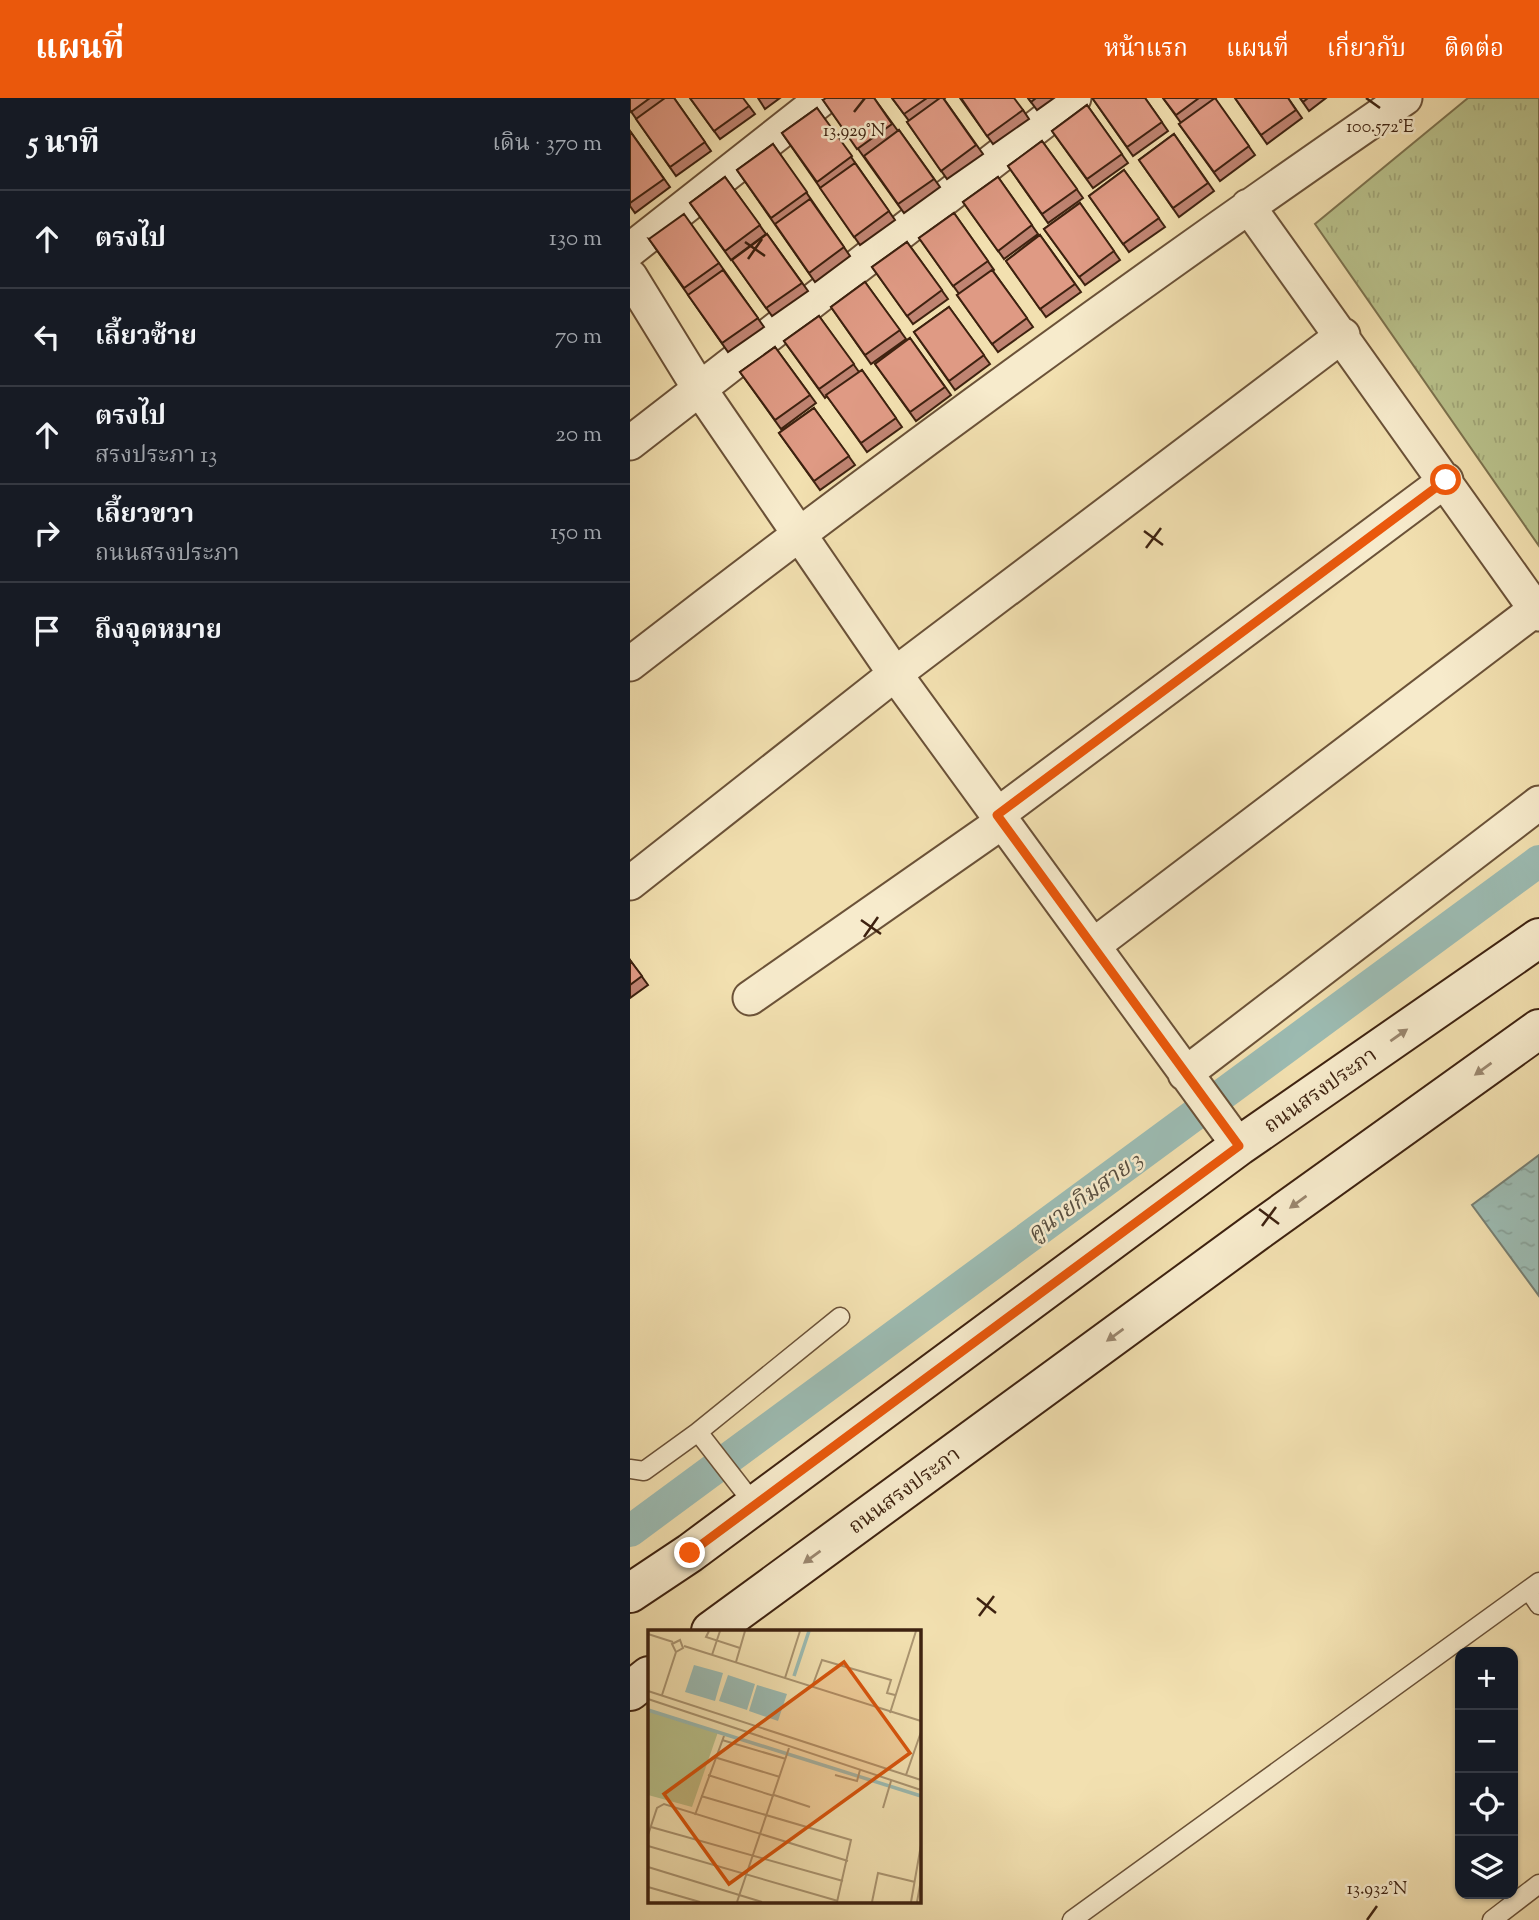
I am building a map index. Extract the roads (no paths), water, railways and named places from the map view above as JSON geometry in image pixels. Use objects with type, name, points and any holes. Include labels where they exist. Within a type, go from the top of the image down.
[{"type":"main road","name":"ถนนสรงประภา","points":[[630,1593],[745,1492],[1230,1135],[1539,938]]},
{"type":"main road","name":"ถนนสรงประภา","points":[[712,1630],[1256,1232],[1539,1030]]},
{"type":"main road","points":[[630,1691],[648,1677]]},
{"type":"street","points":[[630,250],[823,98]]},
{"type":"street","points":[[630,443],[1074,98]]},
{"type":"street","points":[[630,664],[800,532],[1248,206],[1405,98]]},
{"type":"street","points":[[1094,945],[1538,612],[1343,335],[1248,206]]},
{"type":"street","points":[[630,276],[699,388],[895,674],[1230,1135]]},
{"type":"street","points":[[630,883],[895,674],[1343,335]]},
{"type":"street","points":[[750,998],[1000,818],[1446,480]]},
{"type":"street","points":[[1189,1079],[1539,803]]},
{"type":"lane","points":[[630,1469],[644,1471],[698,1432],[840,1317]]},
{"type":"lane","points":[[698,1432],[745,1492]]},
{"type":"lane","points":[[1072,1920],[1534,1586],[1539,1605]]},
{"type":"lane","points":[[1492,1920],[1539,1884]]},
{"type":"water","points":[[1539,1155],[1539,1296],[1472,1205]]},
{"type":"waterway","name":"คูนายกิมสาย 3","points":[[630,1531],[1539,861]]}]
